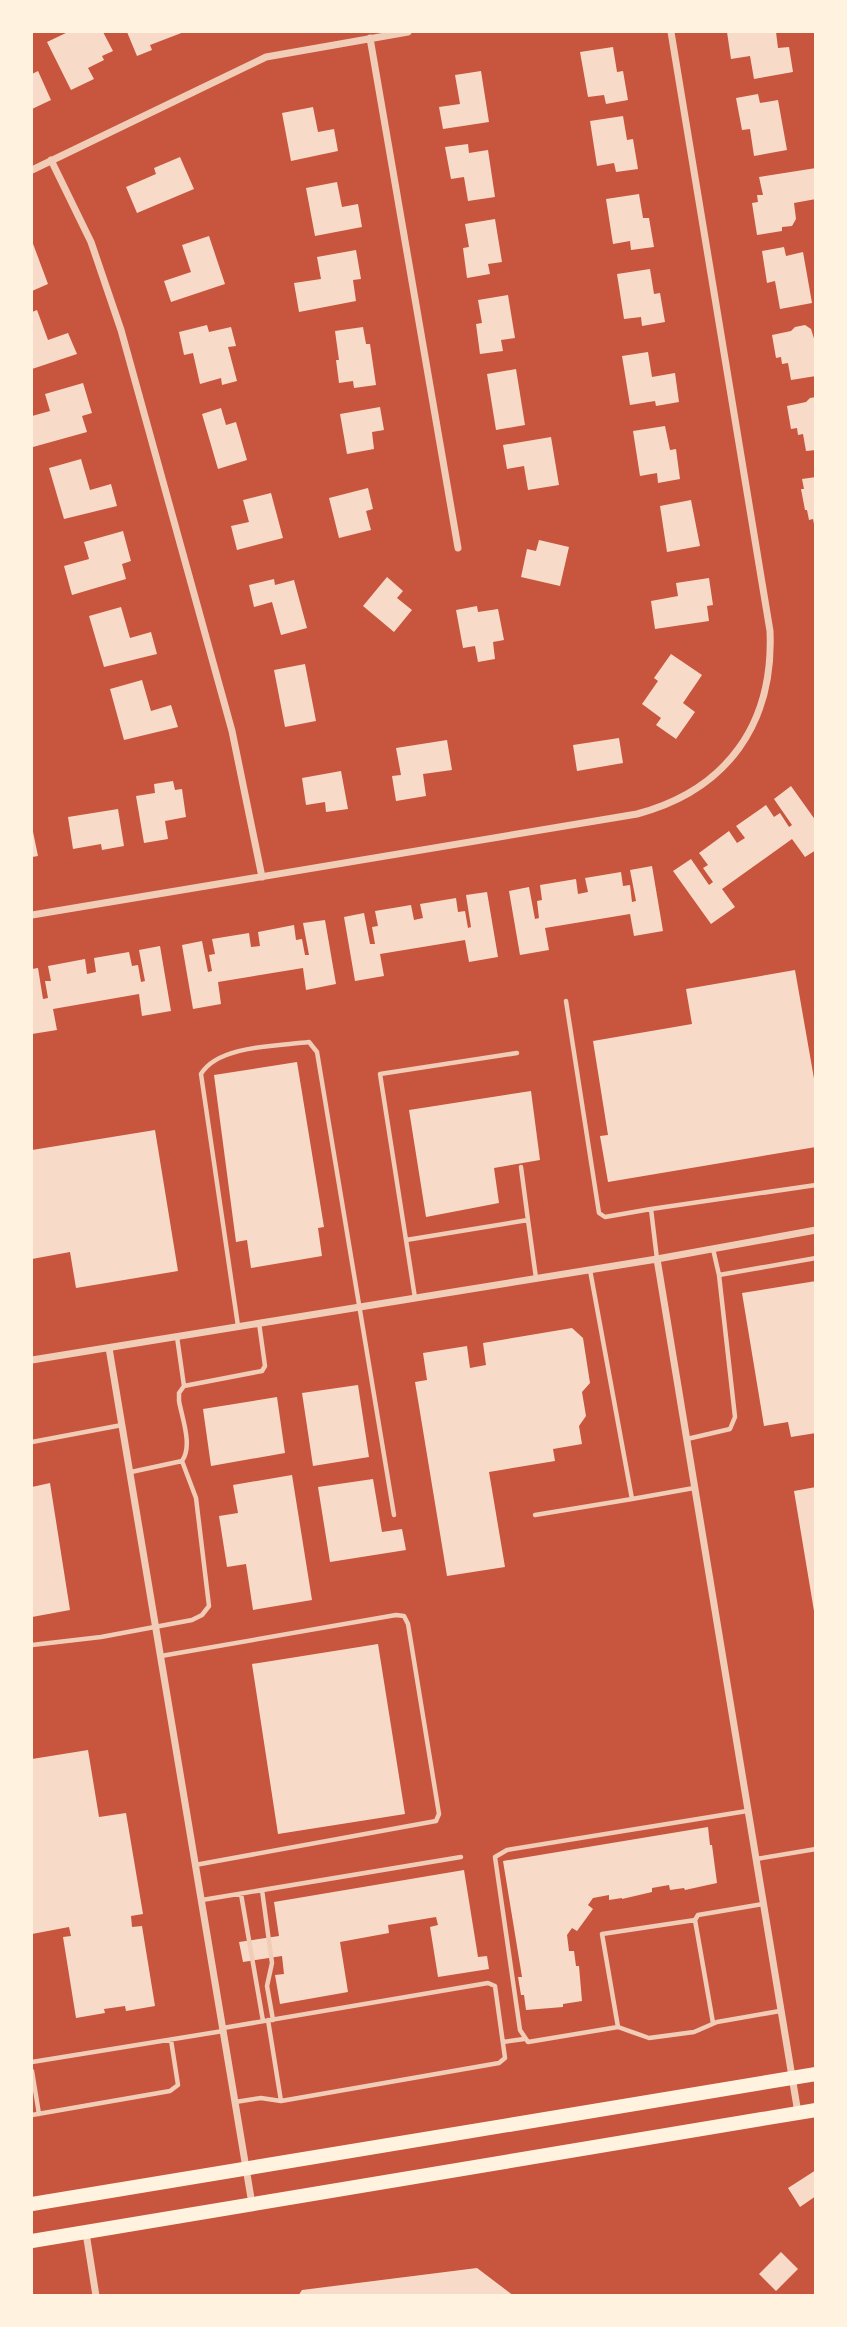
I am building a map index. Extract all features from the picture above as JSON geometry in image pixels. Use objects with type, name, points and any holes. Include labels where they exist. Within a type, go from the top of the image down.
[{"type":"main road","points":[[32,2204],[816,2074]]},
{"type":"main road","points":[[32,2241],[816,2110]]},
{"type":"street","points":[[32,170],[266,57],[408,32]]},
{"type":"street","points":[[32,915],[638,814],[664,807],[700,788],[726,766],[753,726],[768,681],[771,651],[767,611],[670,32]]},
{"type":"street","points":[[370,38],[458,548]]},
{"type":"street","points":[[51,160],[91,242],[121,330],[232,731],[262,877]]},
{"type":"street","points":[[32,1360],[657,1259],[816,1230]]},
{"type":"street","points":[[657,1259],[798,2113]]},
{"type":"street","points":[[109,1348],[252,2204]]},
{"type":"street","points":[[86,2232],[96,2295]]},
{"type":"lane","points":[[566,1001],[599,1213],[605,1217],[816,1185]]},
{"type":"lane","points":[[238,1327],[201,1074],[215,1059],[228,1053],[309,1042],[317,1052],[394,1515]]},
{"type":"lane","points":[[415,1298],[380,1074],[517,1053]]},
{"type":"lane","points":[[521,1167],[536,1278]]},
{"type":"lane","points":[[651,1209],[657,1259]]},
{"type":"lane","points":[[406,1240],[528,1220]]},
{"type":"lane","points":[[687,1439],[730,1429],[735,1416],[719,1275],[713,1248]]},
{"type":"lane","points":[[719,1275],[816,1258]]},
{"type":"lane","points":[[590,1269],[632,1499]]},
{"type":"lane","points":[[184,1386],[262,1371],[265,1366],[259,1323]]},
{"type":"lane","points":[[32,1645],[101,1637],[192,1620],[202,1615],[209,1606],[196,1499],[182,1461],[187,1449],[179,1394],[184,1386],[177,1337]]},
{"type":"lane","points":[[32,1442],[122,1425]]},
{"type":"lane","points":[[130,1472],[182,1461]]},
{"type":"lane","points":[[535,1515],[695,1488]]},
{"type":"lane","points":[[161,1656],[396,1615],[404,1616],[408,1624],[439,1814],[436,1821],[195,1865]]},
{"type":"lane","points":[[748,1811],[508,1850],[495,1857],[520,2031],[528,2042],[618,2027],[649,2038],[694,2032],[713,2023],[781,2011]]},
{"type":"lane","points":[[756,1859],[816,1849]]},
{"type":"lane","points":[[201,1900],[461,1857]]},
{"type":"lane","points":[[262,1890],[272,1963],[267,1986],[268,2020]]},
{"type":"lane","points":[[241,1894],[268,2020],[281,2101]]},
{"type":"lane","points":[[713,2023],[695,1920],[698,1915],[763,1904]]},
{"type":"lane","points":[[618,2027],[602,1934],[695,1920]]},
{"type":"lane","points":[[32,2062],[488,1983],[495,1986],[505,2058],[499,2063],[281,2101],[261,2098],[235,2102]]},
{"type":"lane","points":[[503,2042],[524,2039]]},
{"type":"lane","points":[[32,2115],[170,2091],[178,2085],[171,2040]]},
{"type":"lane","points":[[32,2071],[38,2114]]},
{"type":"building","points":[[68,32],[103,32],[113,51],[102,56],[104,60],[88,68],[94,79],[71,90],[47,42]]},
{"type":"building","points":[[127,32],[184,32],[150,45],[152,50],[137,56]]},
{"type":"building","points":[[727,32],[776,32],[778,48],[789,47],[793,72],[754,79],[750,56],[731,59]]},
{"type":"building","points":[[613,47],[617,72],[623,71],[628,100],[606,104],[604,95],[588,97],[580,52]]},
{"type":"building","points":[[38,71],[51,100],[32,109],[32,74]]},
{"type":"building","points":[[481,71],[489,122],[443,129],[439,107],[460,104],[455,75]]},
{"type":"building","points":[[758,94],[760,103],[778,100],[787,150],[754,156],[750,129],[742,130],[736,98]]},
{"type":"building","points":[[313,107],[318,132],[334,129],[338,151],[291,161],[282,113]]},
{"type":"building","points":[[623,116],[627,140],[633,139],[638,169],[616,172],[614,163],[597,166],[590,121]]},
{"type":"building","points":[[468,144],[469,153],[488,150],[495,197],[468,201],[464,177],[451,179],[445,147]]},
{"type":"building","points":[[180,157],[194,189],[137,213],[126,187],[156,174],[154,168]]},
{"type":"building","points":[[816,168],[816,199],[794,203],[796,219],[792,226],[782,227],[782,231],[757,235],[752,203],[758,202],[757,195],[763,195],[759,177]]},
{"type":"building","points":[[337,182],[342,207],[358,204],[362,227],[315,236],[306,188]]},
{"type":"building","points":[[639,194],[643,218],[649,218],[654,247],[631,250],[630,241],[613,244],[606,199]]},
{"type":"building","points":[[495,219],[502,262],[488,264],[490,274],[467,278],[463,248],[469,247],[465,224]]},
{"type":"building","points":[[209,236],[225,284],[171,302],[164,281],[191,272],[182,245]]},
{"type":"building","points":[[32,241],[48,284],[32,291]]},
{"type":"building","points":[[784,247],[786,256],[803,252],[812,303],[780,309],[775,281],[767,283],[762,251]]},
{"type":"building","points":[[356,250],[361,279],[353,280],[356,301],[299,312],[294,283],[321,279],[317,257]]},
{"type":"building","points":[[650,269],[654,294],[660,293],[665,322],[642,326],[641,317],[624,319],[617,274]]},
{"type":"building","points":[[508,295],[515,338],[501,340],[503,351],[480,354],[476,324],[482,323],[478,300]]},
{"type":"building","points":[[37,310],[48,340],[68,333],[77,354],[32,369],[32,312]]},
{"type":"building","points":[[207,325],[209,332],[231,327],[236,346],[228,347],[237,381],[222,385],[221,378],[200,384],[193,353],[184,355],[179,332]]},
{"type":"building","points":[[805,325],[811,329],[816,345],[816,376],[791,380],[788,363],[782,364],[781,357],[776,358],[772,335]]},
{"type":"building","points":[[363,327],[366,344],[370,344],[376,385],[354,388],[353,381],[339,383],[335,331]]},
{"type":"building","points":[[648,352],[652,377],[675,373],[679,402],[656,406],[655,401],[630,405],[622,356]]},
{"type":"building","points":[[516,369],[525,425],[496,430],[487,374]]},
{"type":"building","points":[[83,383],[92,413],[82,416],[87,432],[33,447],[32,416],[50,411],[45,394]]},
{"type":"building","points":[[816,397],[816,450],[806,451],[803,434],[798,435],[797,428],[791,429],[787,406]]},
{"type":"building","points":[[380,407],[384,430],[372,432],[374,449],[347,454],[340,414]]},
{"type":"building","points":[[221,408],[226,425],[236,422],[247,460],[218,469],[202,414]]},
{"type":"building","points":[[665,426],[670,450],[676,449],[680,479],[658,483],[657,473],[640,476],[633,431]]},
{"type":"building","points":[[551,437],[559,485],[528,490],[524,466],[507,469],[503,445]]},
{"type":"building","points":[[81,459],[90,490],[111,484],[117,506],[64,519],[49,468]]},
{"type":"building","points":[[816,477],[814,524],[805,510],[801,489],[804,489],[802,479]]},
{"type":"building","points":[[368,488],[373,509],[366,511],[371,530],[339,538],[329,498]]},
{"type":"building","points":[[271,493],[283,538],[237,550],[231,526],[249,522],[243,500]]},
{"type":"building","points":[[691,500],[700,546],[667,552],[660,506]]},
{"type":"building","points":[[123,531],[131,561],[122,564],[126,579],[72,595],[64,566],[89,559],[84,542]]},
{"type":"building","points":[[539,540],[569,547],[560,586],[521,577],[527,549],[536,551]]},
{"type":"building","points":[[387,577],[403,591],[397,598],[412,610],[394,632],[363,606]]},
{"type":"building","points":[[709,578],[713,605],[707,606],[709,621],[655,629],[651,601],[678,596],[676,583]]},
{"type":"building","points":[[274,579],[275,585],[294,580],[307,628],[281,635],[272,602],[254,607],[249,585]]},
{"type":"building","points":[[477,606],[478,612],[498,609],[504,640],[493,642],[495,659],[478,662],[475,646],[463,648],[456,610]]},
{"type":"building","points":[[121,607],[130,638],[151,632],[157,654],[104,667],[89,616]]},
{"type":"building","points":[[671,654],[702,675],[683,703],[695,712],[676,739],[656,725],[661,718],[642,704],[658,681],[654,678]]},
{"type":"building","points":[[305,664],[316,721],[285,727],[274,670]]},
{"type":"building","points":[[142,680],[151,711],[171,705],[178,727],[124,740],[110,689]]},
{"type":"building","points":[[619,738],[623,763],[577,771],[573,745]]},
{"type":"building","points":[[447,740],[452,770],[423,774],[426,796],[396,801],[392,776],[401,775],[396,748]]},
{"type":"building","points":[[341,771],[348,809],[326,812],[325,802],[306,805],[302,778]]},
{"type":"building","points":[[173,781],[175,790],[182,789],[186,817],[165,821],[168,839],[144,843],[136,796],[155,793],[154,784]]},
{"type":"building","points":[[791,786],[816,821],[816,850],[805,857],[792,839],[722,889],[735,907],[711,924],[673,871],[691,859],[709,885],[713,882],[703,868],[708,865],[699,853],[729,831],[737,843],[745,838],[736,826],[766,805],[774,817],[780,813],[789,827],[792,825],[774,799]]},
{"type":"building","points":[[118,809],[124,846],[102,850],[101,844],[73,849],[68,817]]},
{"type":"building","points":[[32,827],[38,856],[32,857]]},
{"type":"building","points":[[652,866],[663,931],[634,936],[630,914],[545,928],[549,950],[520,955],[509,891],[529,887],[535,919],[539,918],[537,901],[542,900],[540,885],[576,879],[578,894],[588,892],[585,878],[621,872],[623,886],[630,885],[632,902],[636,901],[630,870]]},
{"type":"building","points":[[487,892],[498,957],[469,962],[465,940],[380,954],[384,976],[355,981],[344,917],[364,913],[370,944],[375,944],[372,927],[378,926],[375,911],[411,905],[414,920],[423,918],[420,904],[456,898],[458,912],[465,911],[468,928],[471,927],[466,895]]},
{"type":"building","points":[[325,920],[336,984],[306,990],[303,968],[218,982],[221,1004],[193,1009],[182,945],[202,941],[208,972],[212,971],[209,955],[215,954],[212,939],[249,933],[251,947],[260,946],[258,932],[294,925],[296,940],[302,939],[305,955],[309,955],[303,923]]},
{"type":"building","points":[[160,946],[171,1011],[142,1016],[139,994],[53,1009],[57,1030],[32,1034],[32,969],[38,968],[43,999],[48,998],[45,981],[51,981],[48,966],[85,959],[87,974],[96,972],[94,958],[129,952],[132,966],[138,965],[141,982],[145,981],[139,950]]},
{"type":"building","points":[[795,970],[816,1090],[816,1147],[608,1182],[600,1136],[608,1135],[593,1041],[692,1024],[686,989]]},
{"type":"building","points":[[297,1062],[324,1227],[318,1228],[322,1256],[251,1268],[247,1240],[236,1242],[214,1075]]},
{"type":"building","points":[[531,1091],[540,1160],[494,1168],[499,1203],[426,1217],[409,1110]]},
{"type":"building","points":[[155,1130],[178,1271],[76,1288],[70,1252],[32,1259],[32,1150]]},
{"type":"building","points":[[816,1281],[816,1433],[791,1437],[788,1422],[764,1426],[742,1293]]},
{"type":"building","points":[[572,1328],[583,1338],[590,1383],[582,1392],[586,1416],[579,1426],[582,1444],[553,1449],[555,1461],[489,1472],[505,1567],[447,1576],[415,1382],[427,1380],[423,1353],[467,1346],[470,1368],[486,1365],[483,1343]]},
{"type":"building","points":[[358,1385],[369,1457],[313,1466],[302,1393]]},
{"type":"building","points":[[277,1397],[285,1453],[211,1466],[203,1409]]},
{"type":"building","points":[[292,1475],[312,1600],[253,1610],[246,1564],[227,1567],[219,1516],[238,1513],[233,1485]]},
{"type":"building","points":[[373,1479],[382,1532],[402,1529],[406,1550],[330,1562],[318,1487]]},
{"type":"building","points":[[50,1483],[70,1610],[32,1617],[32,1487]]},
{"type":"building","points":[[816,1487],[816,1611],[814,1611],[794,1491]]},
{"type":"building","points":[[378,1644],[405,1814],[278,1834],[252,1664]]},
{"type":"building","points":[[88,1750],[99,1817],[126,1813],[143,1914],[131,1916],[132,1927],[142,1926],[155,2006],[126,2011],[125,2006],[104,2009],[105,2013],[76,2018],[63,1937],[71,1936],[69,1927],[32,1934],[32,1759]]},
{"type":"building","points":[[708,1827],[717,1883],[685,1890],[670,1890],[669,1885],[622,1899],[609,1900],[609,1895],[593,1898],[588,1905],[593,1909],[577,1931],[572,1928],[567,1935],[569,1951],[574,1951],[576,1966],[579,1966],[582,2001],[563,2004],[563,2007],[526,2010],[518,1977],[522,1977],[503,1861]]},
{"type":"building","points":[[464,1870],[478,1957],[487,1956],[489,1969],[438,1977],[430,1927],[438,1925],[436,1917],[388,1925],[389,1933],[340,1942],[348,1992],[280,2004],[275,1975],[284,1974],[282,1956],[243,1962],[239,1942],[279,1936],[274,1902]]},
{"type":"building","points":[[816,2170],[816,2196],[800,2207],[788,2188]]},
{"type":"building","points":[[781,2252],[798,2269],[776,2291],[759,2274]]},
{"type":"building","points":[[477,2268],[514,2296],[298,2296],[302,2290]]}]
